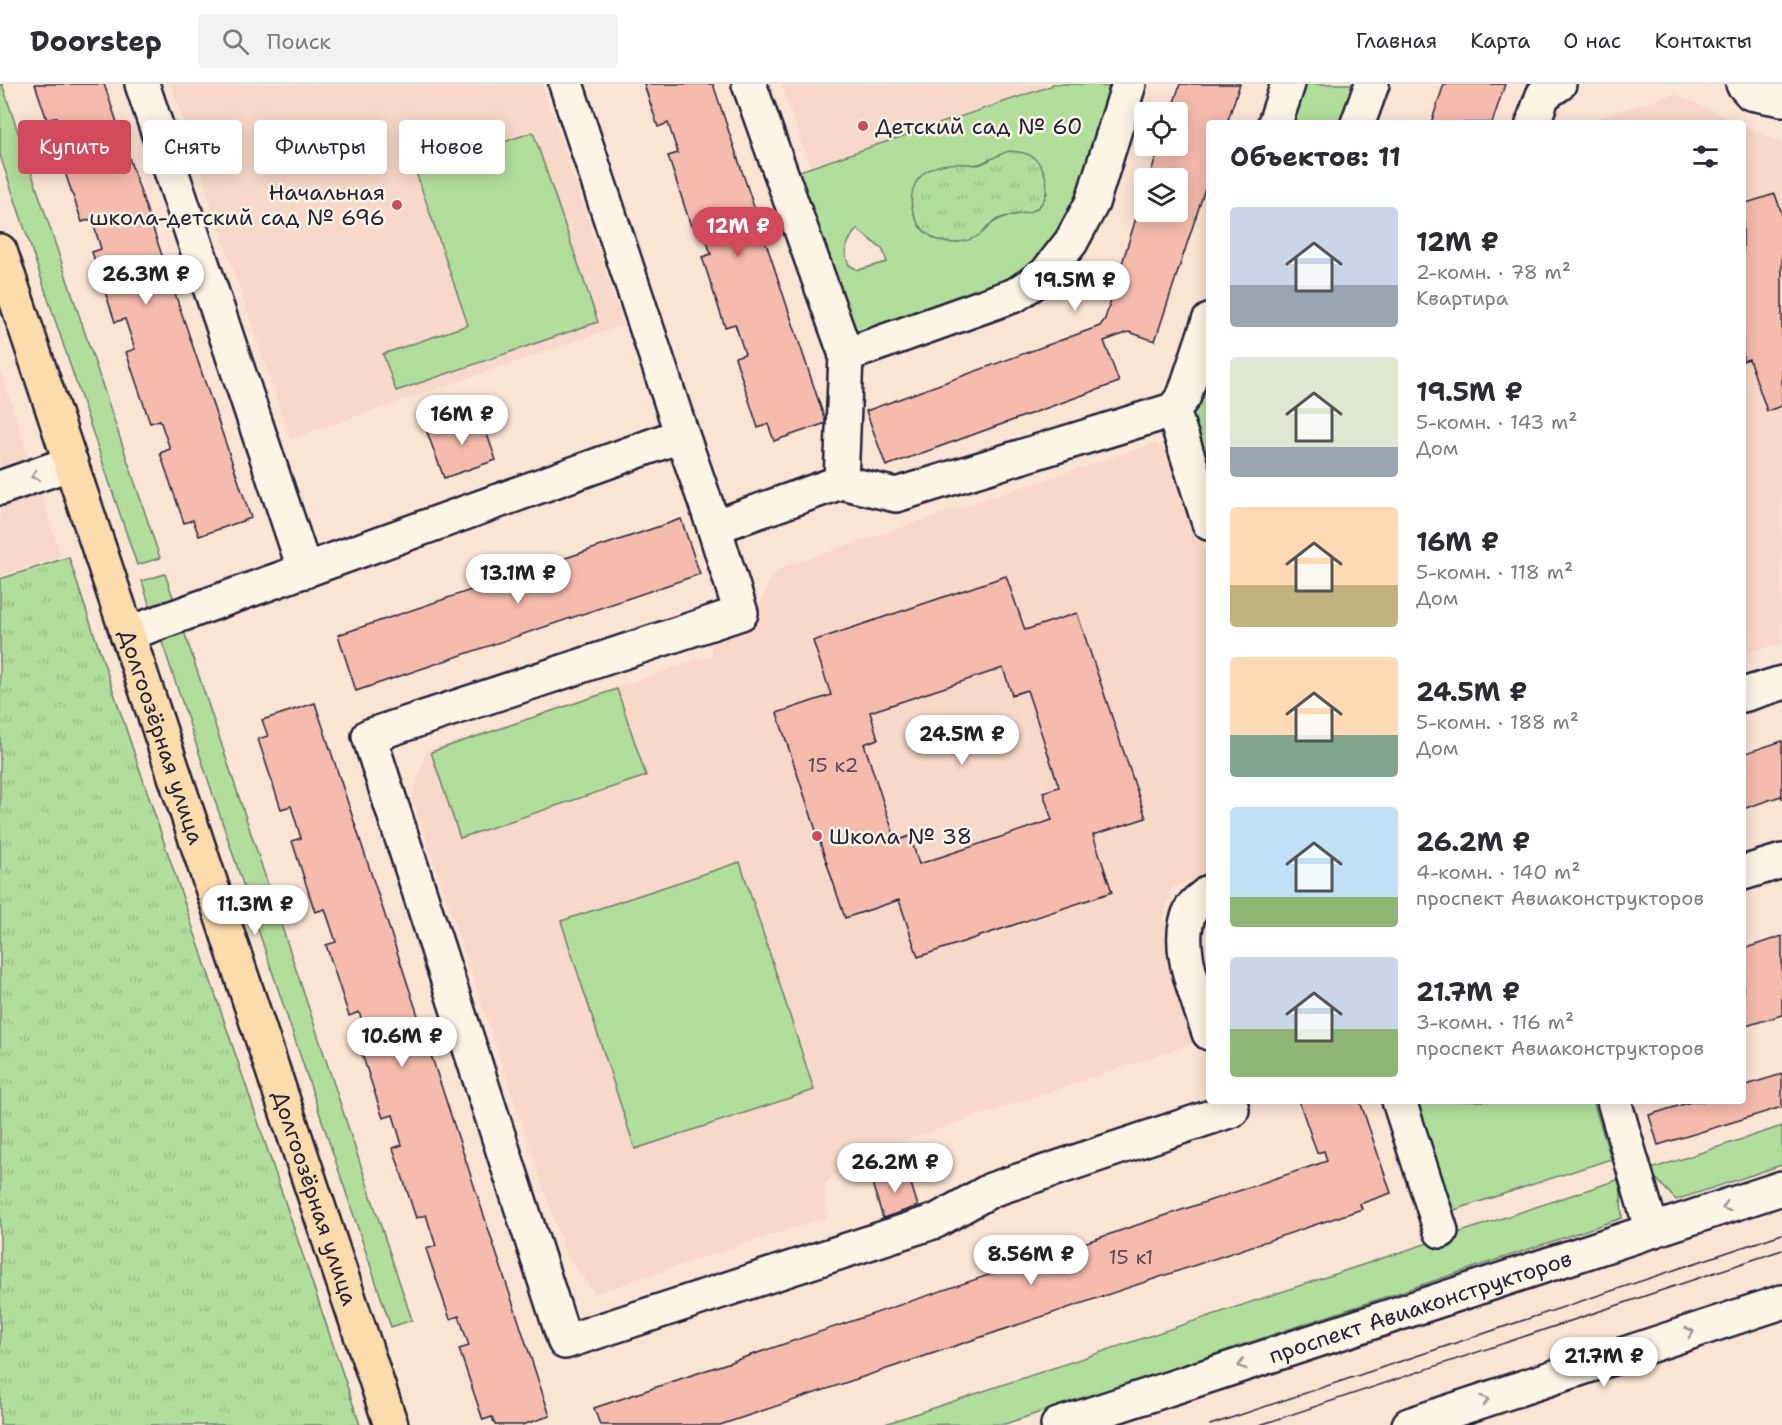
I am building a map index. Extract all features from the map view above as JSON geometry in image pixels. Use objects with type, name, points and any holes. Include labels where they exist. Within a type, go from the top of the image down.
[{"type":"main road","name":"Долгоозёрная улица","points":[[0,251],[391,1425]]},
{"type":"street","points":[[142,84],[305,571]]},
{"type":"street","points":[[566,84],[741,613],[369,736],[565,1342],[936,1221],[991,1190],[1232,1110],[1231,1104]]},
{"type":"street","points":[[749,84],[846,355],[841,482]]},
{"type":"street","points":[[846,355],[1015,295],[1045,275],[1071,243],[1092,203],[1128,84]]},
{"type":"street","points":[[1276,120],[1288,84]]},
{"type":"street","points":[[1359,120],[1372,84]]},
{"type":"street","points":[[1534,120],[1543,95],[1559,84]]},
{"type":"street","points":[[1743,84],[1751,93],[1782,99]]},
{"type":"street","points":[[714,527],[841,482],[896,495],[1173,410],[1184,396],[1206,330]]},
{"type":"street","points":[[1173,410],[1206,514]]},
{"type":"street","points":[[127,634],[682,435]]},
{"type":"street","points":[[0,488],[71,463]]},
{"type":"street","points":[[1746,694],[1782,683]]},
{"type":"street","points":[[1746,872],[1782,861]]},
{"type":"street","points":[[1206,895],[1192,907],[1185,927],[1184,950],[1206,1023]]},
{"type":"street","points":[[1400,1104],[1441,1232]]},
{"type":"street","points":[[1615,1104],[1652,1231]]},
{"type":"street","name":"проспект Авиаконструкторов","points":[[1058,1425],[1782,1188]]},
{"type":"street","points":[[1422,1423],[1782,1302]]},
{"type":"shaded area","name":"Начальная школа-детский сад № 696","points":[[171,84],[542,84],[623,325],[290,439],[201,174],[242,174],[242,120],[183,120]]},
{"type":"shaded area","name":"Детский сад № 60","points":[[781,84],[1052,84],[810,166]]},
{"type":"shaded area","points":[[1675,94],[1731,120],[1591,120]]},
{"type":"shaded area","points":[[1746,126],[1782,143],[1782,643],[1746,653]]},
{"type":"shaded area","points":[[0,369],[61,556],[0,576]]},
{"type":"shaded area","name":"Школа № 38","points":[[1155,443],[1172,454],[1206,555],[1206,876],[1172,888],[1163,918],[1197,1042],[891,1145],[878,1157],[848,1163],[824,1185],[827,1217],[595,1293],[566,1255],[412,796],[427,751],[713,655],[710,643],[759,625],[759,607],[771,576],[789,565]]},
{"type":"green space","points":[[0,84],[2,84],[18,132],[18,174],[32,174],[160,558],[137,565],[0,155]]},
{"type":"green space","points":[[1052,84],[1095,84],[1110,88],[1077,197],[1058,235],[1037,262],[1008,282],[852,338],[794,173]],"holes":[[[989,159],[1047,193],[1041,202],[1029,211],[1004,217],[980,234],[962,241],[940,240],[919,226],[919,179],[937,167],[972,165]],[[857,229],[883,250],[887,262],[858,270],[849,265],[846,255],[847,246]]]},
{"type":"green space","points":[[1297,84],[1362,84],[1349,120],[1285,120]]},
{"type":"green space","points":[[533,132],[598,322],[396,391],[383,354],[468,325],[417,174],[505,174],[505,142]]},
{"type":"green space","points":[[1010,151],[1028,154],[1035,159],[1044,172],[1046,192],[1044,199],[1036,209],[998,219],[981,234],[962,242],[946,242],[924,231],[916,220],[912,208],[912,196],[915,184],[924,173],[945,164],[979,165]]},
{"type":"green space","points":[[1206,350],[1206,484],[1183,411]]},
{"type":"green space","points":[[69,557],[360,1425],[0,1425],[0,579]]},
{"type":"green space","points":[[165,574],[174,600],[150,607],[142,581]]},
{"type":"green space","points":[[182,625],[412,1320],[391,1327],[159,633]]},
{"type":"green space","points":[[617,689],[646,776],[460,838],[431,752]]},
{"type":"green space","points":[[740,862],[814,1090],[635,1149],[561,921]]},
{"type":"green space","points":[[1411,1104],[1594,1104],[1611,1159],[1448,1212]]},
{"type":"green space","points":[[1782,1126],[1782,1165],[1676,1200],[1648,1170]]},
{"type":"green space","points":[[1620,1179],[1622,1218],[1005,1424],[882,1425]]},
{"type":"building","points":[[35,84],[104,84],[116,120],[58,120],[57,117],[47,120]]},
{"type":"building","points":[[644,84],[713,84],[826,423],[774,441],[768,424],[758,428],[735,357],[745,354],[735,324],[725,327],[702,257],[711,254],[701,223],[691,226],[668,156],[678,153],[668,123],[658,127]]},
{"type":"building","points":[[1180,84],[1240,84],[1228,120],[1206,120],[1206,186],[1155,341],[1129,332],[1104,341],[1119,382],[886,466],[866,411],[1100,326],[1105,319],[1135,222],[1188,222],[1188,168],[1152,168],[1157,156],[1188,156],[1188,102],[1174,102]]},
{"type":"building","points":[[1444,84],[1505,84],[1493,120],[1432,120]]},
{"type":"building","points":[[131,164],[251,518],[199,536],[193,520],[184,523],[160,453],[170,449],[160,420],[150,423],[126,352],[135,349],[125,319],[115,322],[92,252],[101,249],[92,219],[82,222],[66,174],[131,174]]},
{"type":"building","points":[[1775,194],[1782,214],[1782,406],[1767,411],[1749,359],[1746,360],[1746,203]]},
{"type":"building","points":[[480,414],[496,460],[444,478],[427,432]]},
{"type":"building","points":[[681,519],[700,574],[356,691],[338,635]]},
{"type":"building","points":[[1006,576],[1025,630],[1077,613],[1146,818],[1093,835],[1112,892],[918,957],[899,900],[845,918],[777,713],[831,695],[813,641]],"holes":[[[1003,668],[1012,695],[1027,690],[1059,787],[1043,792],[1052,820],[919,864],[910,836],[896,841],[864,744],[878,739],[870,712]]]},
{"type":"building","points":[[315,703],[550,1416],[522,1425],[495,1425],[492,1417],[483,1420],[459,1349],[469,1346],[459,1316],[450,1319],[426,1249],[436,1246],[426,1215],[416,1218],[393,1148],[402,1145],[393,1115],[383,1118],[360,1048],[370,1045],[359,1012],[349,1016],[326,945],[336,942],[325,909],[315,912],[292,841],[301,838],[291,806],[281,809],[258,739],[268,736],[262,720]]},
{"type":"building","points":[[1782,741],[1782,799],[1781,796],[1746,808],[1746,753]]},
{"type":"building","points":[[1782,936],[1782,1015],[1746,1026],[1746,948]]},
{"type":"building","points":[[1782,1074],[1782,1107],[1658,1145],[1649,1115],[1684,1104],[1746,1104],[1746,1085]]},
{"type":"building","points":[[1300,1104],[1361,1104],[1391,1193],[1360,1204],[1362,1209],[720,1425],[600,1425],[594,1408],[1327,1161],[1324,1151],[1317,1153]]},
{"type":"building","points":[[907,1171],[918,1206],[883,1218],[872,1183]]},
{"type":"tram line","points":[[1210,1425],[1782,1234]]},
{"type":"tram line","points":[[1260,1425],[1782,1250]]},
{"type":"place","name":"Детский сад № 60","points":[[863,126]]},
{"type":"place","name":"Начальная школа-детский сад № 696","points":[[397,205]]},
{"type":"place","name":"Школа № 38","points":[[817,836]]}]
